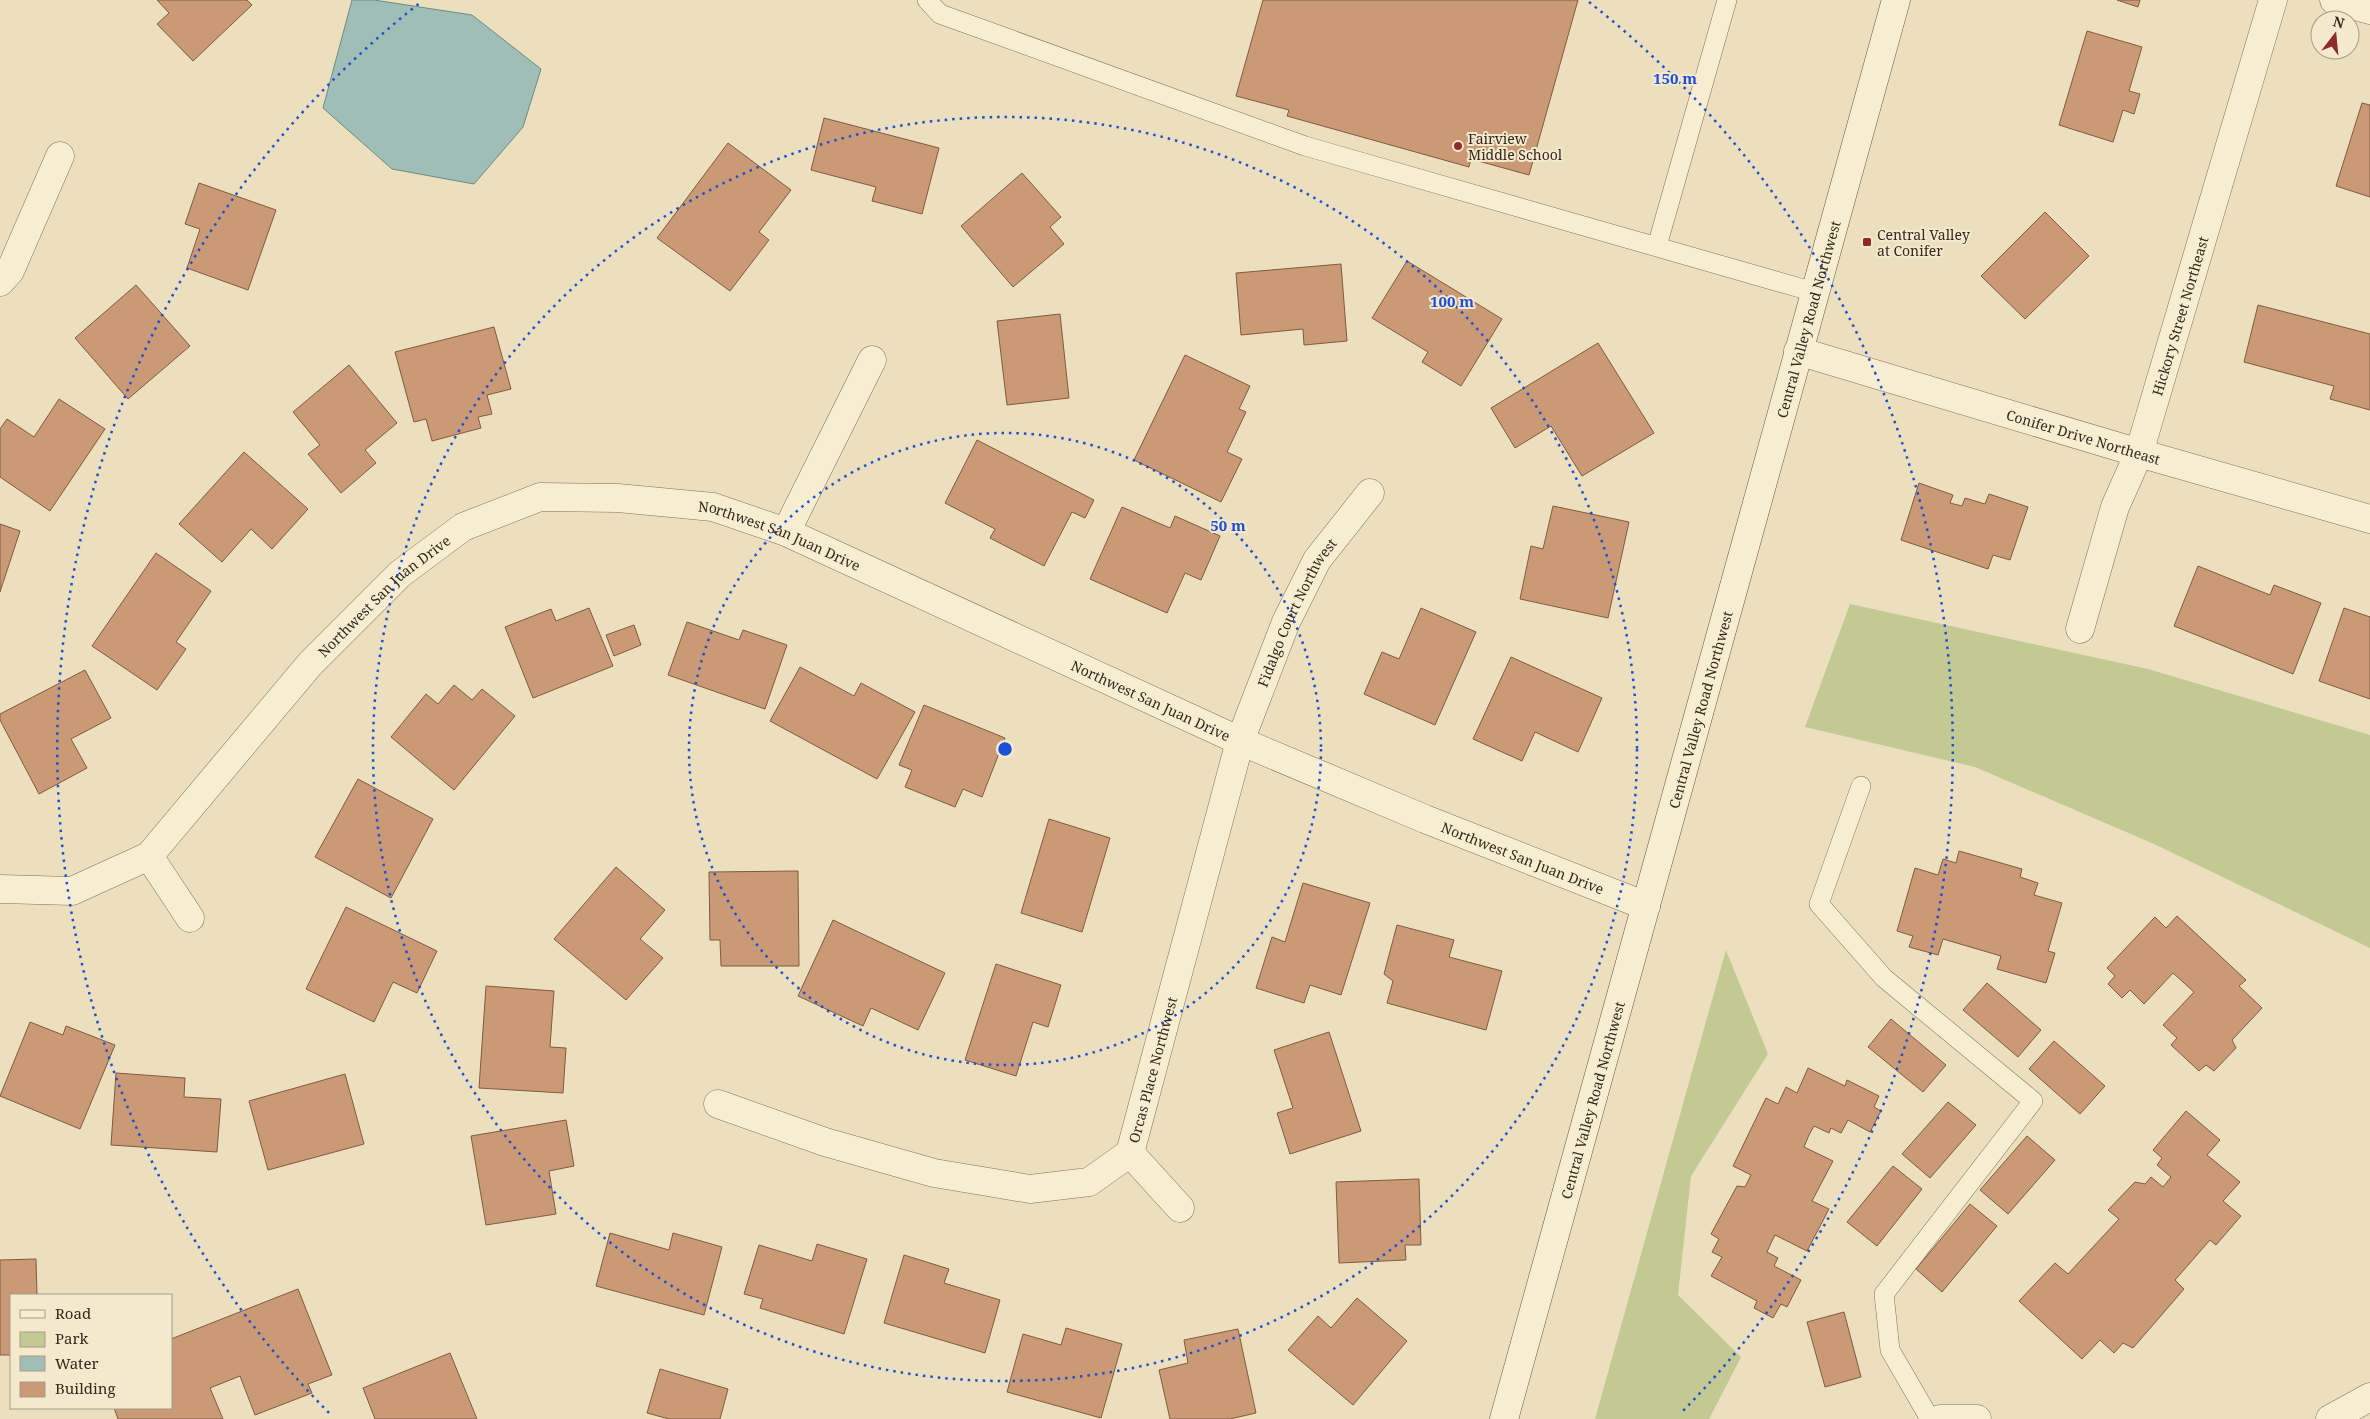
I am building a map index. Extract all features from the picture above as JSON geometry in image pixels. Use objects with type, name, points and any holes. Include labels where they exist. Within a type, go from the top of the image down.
[{"type":"street","name":"Central Valley Road Northwest","points":[[1504,1419],[1896,0]]},
{"type":"street","name":"Hickory Street Northeast","points":[[2080,629],[2116,507],[2139,454],[2273,0]]},
{"type":"street","points":[[2334,0],[2370,10]]},
{"type":"street","points":[[0,282],[10,270],[60,156]]},
{"type":"street","name":"Conifer Drive Northeast","points":[[1798,351],[2139,454],[2370,519]]},
{"type":"street","points":[[786,532],[872,360]]},
{"type":"street","name":"Fidalgo Court Northwest","points":[[1240,741],[1286,622],[1317,560],[1370,493]]},
{"type":"street","name":"Northwest San Juan Drive","points":[[0,889],[72,891],[149,856],[310,664],[400,574],[463,527],[540,497],[599,498],[713,507],[786,532],[1240,741],[1425,819],[1646,906]]},
{"type":"street","name":"Orcas Place Northwest","points":[[718,1104],[825,1142],[934,1173],[1030,1188],[1089,1182],[1130,1153],[1240,741]]},
{"type":"street","points":[[149,856],[190,918]]},
{"type":"street","points":[[1130,1153],[1180,1208]]},
{"type":"street","points":[[2330,1419],[2370,1397]]},
{"type":"street","points":[[1940,1419],[1977,1419]]},
{"type":"lane","points":[[927,0],[940,14],[1306,146],[1814,292]]},
{"type":"lane","points":[[1657,246],[1727,0]]},
{"type":"lane","points":[[1860,786],[1819,904],[1884,978],[2033,1101],[1884,1294],[1890,1350],[1930,1419]]},
{"type":"green space","points":[[1850,604],[2148,669],[2370,735],[2370,948],[2154,844],[1975,767],[1805,727]]},
{"type":"green space","points":[[1726,950],[1768,1054],[1691,1176],[1678,1295],[1741,1357],[1709,1419],[1595,1419]]},
{"type":"water","points":[[352,0],[374,0],[472,15],[541,69],[523,127],[474,184],[392,169],[323,108]]},
{"type":"building","points":[[157,0],[247,0],[252,5],[193,61],[157,24],[169,13]]},
{"type":"building","points":[[1263,0],[1578,0],[1529,175],[1471,159],[1469,167],[1287,116],[1289,110],[1236,96]]},
{"type":"building","points":[[2117,0],[2140,0],[2138,7]]},
{"type":"building","points":[[2087,31],[2142,47],[2129,91],[2140,94],[2134,114],[2123,110],[2113,142],[2059,125]]},
{"type":"building","points":[[2362,103],[2370,105],[2370,197],[2336,186]]},
{"type":"building","points":[[824,118],[939,148],[922,214],[872,201],[876,187],[811,170]]},
{"type":"building","points":[[728,143],[791,190],[759,232],[769,240],[730,291],[657,238]]},
{"type":"building","points":[[1022,173],[1061,217],[1050,227],[1064,244],[1013,287],[961,226]]},
{"type":"building","points":[[199,183],[276,210],[248,290],[187,268],[200,229],[185,224]]},
{"type":"building","points":[[2045,212],[2089,256],[2025,319],[1981,276]]},
{"type":"building","points":[[1407,261],[1502,319],[1461,386],[1422,362],[1428,352],[1372,318]]},
{"type":"building","points":[[1341,264],[1347,341],[1304,345],[1303,329],[1241,335],[1236,273]]},
{"type":"building","points":[[136,285],[190,346],[128,399],[75,338]]},
{"type":"building","points":[[2258,305],[2370,334],[2370,410],[2330,399],[2334,386],[2244,362]]},
{"type":"building","points":[[1060,314],[1069,398],[1007,405],[997,321]]},
{"type":"building","points":[[494,327],[511,389],[487,395],[492,414],[478,417],[481,428],[432,441],[426,419],[414,422],[395,352]]},
{"type":"building","points":[[1598,343],[1654,433],[1582,476],[1551,426],[1515,448],[1491,408]]},
{"type":"building","points":[[1185,355],[1250,386],[1239,409],[1246,412],[1227,452],[1242,459],[1221,502],[1134,460]]},
{"type":"building","points":[[349,365],[397,423],[365,450],[376,463],[341,493],[308,454],[320,445],[293,412]]},
{"type":"building","points":[[59,399],[105,429],[50,511],[0,477],[0,429],[7,419],[34,437]]},
{"type":"building","points":[[977,440],[1094,500],[1085,518],[1072,512],[1044,566],[990,538],[995,529],[945,503]]},
{"type":"building","points":[[244,452],[308,509],[272,549],[251,529],[222,562],[179,524]]},
{"type":"building","points":[[1919,483],[1953,495],[1950,503],[1962,506],[1965,498],[1985,504],[1989,494],[2028,507],[2010,560],[1993,555],[1988,569],[1901,540]]},
{"type":"building","points":[[1553,506],[1629,522],[1608,618],[1520,599],[1531,546],[1543,549]]},
{"type":"building","points":[[1122,507],[1170,528],[1175,516],[1220,536],[1201,580],[1185,573],[1167,613],[1090,579]]},
{"type":"building","points":[[0,524],[20,531],[0,592]]},
{"type":"building","points":[[156,553],[211,591],[176,642],[186,649],[157,690],[92,646]]},
{"type":"building","points":[[2198,566],[2270,595],[2274,585],[2321,603],[2293,674],[2174,626]]},
{"type":"building","points":[[589,608],[613,666],[533,698],[505,627],[551,609],[556,621]]},
{"type":"building","points":[[1421,608],[1476,632],[1435,725],[1364,694],[1382,652],[1399,659]]},
{"type":"building","points":[[2344,608],[2370,617],[2370,699],[2319,681]]},
{"type":"building","points":[[687,622],[739,640],[743,630],[787,645],[765,709],[668,675]]},
{"type":"building","points":[[634,625],[641,645],[614,656],[606,635]]},
{"type":"building","points":[[1511,657],[1602,698],[1578,752],[1535,732],[1522,761],[1473,739]]},
{"type":"building","points":[[800,667],[854,696],[861,683],[915,712],[877,779],[770,721]]},
{"type":"building","points":[[85,670],[111,718],[71,739],[87,768],[39,794],[0,720],[0,714]]},
{"type":"building","points":[[454,685],[472,700],[482,689],[515,716],[454,790],[391,737],[426,694],[438,704]]},
{"type":"building","points":[[924,705],[1005,738],[982,797],[963,789],[955,807],[905,787],[912,770],[899,765]]},
{"type":"building","points":[[358,779],[433,819],[391,898],[315,857]]},
{"type":"building","points":[[1049,819],[1110,838],[1082,932],[1021,913]]},
{"type":"building","points":[[1959,851],[2022,869],[2020,877],[2038,883],[2034,895],[2062,903],[2048,951],[2055,953],[2046,983],[1997,969],[2001,956],[1943,939],[1938,955],[1909,947],[1913,936],[1897,931],[1915,868],[1938,875],[1943,859],[1956,863]]},
{"type":"building","points":[[616,867],[665,910],[640,939],[663,958],[626,1000],[554,939]]},
{"type":"building","points":[[798,871],[799,966],[721,966],[720,940],[710,940],[709,872]]},
{"type":"building","points":[[1303,883],[1370,903],[1341,995],[1310,985],[1304,1003],[1256,988],[1272,937],[1285,942]]},
{"type":"building","points":[[346,907],[437,951],[417,993],[393,982],[374,1022],[306,989]]},
{"type":"building","points":[[2177,916],[2246,980],[2239,986],[2262,1008],[2232,1040],[2236,1048],[2214,1071],[2206,1065],[2199,1071],[2171,1045],[2177,1038],[2163,1025],[2194,992],[2173,973],[2144,1004],[2130,990],[2122,998],[2108,984],[2115,976],[2107,968],[2155,917],[2166,928]]},
{"type":"building","points":[[833,920],[945,973],[918,1030],[871,1008],[863,1026],[798,996]]},
{"type":"building","points":[[1397,925],[1454,940],[1449,957],[1502,971],[1486,1030],[1387,1003],[1393,981],[1384,974]]},
{"type":"building","points":[[996,964],[1061,985],[1048,1027],[1033,1022],[1016,1076],[965,1060]]},
{"type":"building","points":[[1987,983],[2041,1030],[2018,1057],[1963,1010]]},
{"type":"building","points":[[486,986],[554,991],[550,1047],[566,1048],[563,1093],[479,1088]]},
{"type":"building","points":[[1891,1019],[1946,1065],[1923,1092],[1868,1047]]},
{"type":"building","points":[[30,1022],[63,1035],[66,1026],[115,1045],[80,1129],[0,1096]]},
{"type":"building","points":[[1329,1032],[1361,1131],[1290,1154],[1277,1113],[1293,1108],[1274,1050]]},
{"type":"building","points":[[2054,1041],[2105,1086],[2080,1114],[2029,1069]]},
{"type":"building","points":[[1808,1068],[1845,1086],[1847,1080],[1879,1096],[1874,1107],[1881,1111],[1870,1132],[1848,1120],[1841,1133],[1831,1128],[1829,1133],[1814,1126],[1809,1135],[1804,1147],[1833,1161],[1812,1201],[1829,1209],[1807,1251],[1775,1235],[1767,1252],[1778,1258],[1774,1266],[1801,1280],[1787,1307],[1781,1304],[1773,1318],[1754,1308],[1757,1301],[1711,1276],[1722,1257],[1712,1252],[1719,1239],[1711,1234],[1737,1186],[1745,1187],[1751,1175],[1733,1166],[1766,1098],[1778,1104],[1786,1087],[1797,1093]]},
{"type":"building","points":[[116,1073],[185,1078],[184,1097],[221,1099],[217,1152],[111,1145]]},
{"type":"building","points":[[345,1074],[364,1144],[268,1170],[249,1101]]},
{"type":"building","points":[[1948,1102],[1976,1125],[1930,1178],[1902,1154]]},
{"type":"building","points":[[2186,1111],[2220,1140],[2207,1155],[2240,1182],[2223,1201],[2241,1216],[2216,1245],[2210,1240],[2175,1280],[2184,1289],[2133,1348],[2123,1343],[2114,1353],[2100,1340],[2082,1359],[2019,1301],[2055,1263],[2068,1274],[2119,1219],[2108,1210],[2135,1182],[2145,1184],[2151,1177],[2163,1187],[2171,1177],[2157,1165],[2162,1158],[2153,1150]]},
{"type":"building","points":[[566,1120],[574,1166],[549,1171],[556,1214],[486,1225],[471,1136]]},
{"type":"building","points":[[2027,1136],[2055,1160],[2008,1214],[1980,1190]]},
{"type":"building","points":[[1893,1166],[1922,1189],[1877,1246],[1847,1222]]},
{"type":"building","points":[[1419,1179],[1421,1245],[1405,1245],[1406,1260],[1339,1263],[1336,1182]]},
{"type":"building","points":[[1970,1204],[1997,1226],[1942,1292],[1916,1269]]},
{"type":"building","points":[[610,1233],[669,1250],[673,1233],[722,1247],[704,1315],[596,1286]]},
{"type":"building","points":[[817,1244],[867,1259],[844,1334],[760,1308],[763,1299],[744,1294],[759,1245],[812,1261]]},
{"type":"building","points":[[904,1255],[949,1269],[944,1283],[1000,1300],[985,1353],[884,1323]]},
{"type":"building","points":[[36,1259],[37,1294],[10,1294],[10,1355],[0,1355],[0,1260]]},
{"type":"building","points":[[298,1289],[332,1375],[308,1384],[312,1393],[255,1415],[240,1376],[210,1388],[223,1419],[118,1419],[114,1409],[172,1409],[172,1339]]},
{"type":"building","points":[[1357,1298],[1407,1341],[1353,1405],[1288,1350],[1318,1316],[1331,1328]]},
{"type":"building","points":[[1844,1312],[1861,1377],[1825,1387],[1807,1322]]},
{"type":"building","points":[[1066,1328],[1122,1344],[1101,1418],[1007,1392],[1023,1334],[1061,1345]]},
{"type":"building","points":[[1238,1329],[1256,1413],[1230,1419],[1170,1419],[1159,1370],[1188,1363],[1184,1340]]},
{"type":"building","points":[[450,1353],[477,1419],[375,1419],[363,1388]]},
{"type":"building","points":[[660,1369],[728,1389],[720,1419],[669,1419],[647,1413]]},
{"type":"place","name":"Fairview Middle School","points":[[1458,146]]},
{"type":"place","name":"Central Valley at Conifer","points":[[1867,242]]}]
